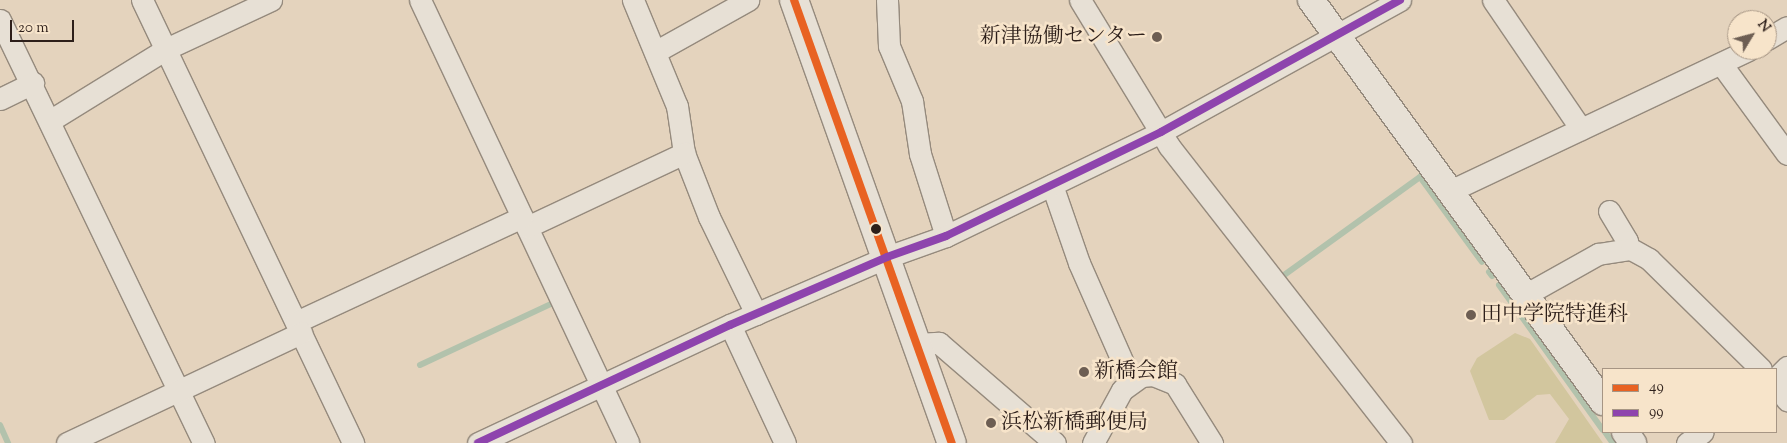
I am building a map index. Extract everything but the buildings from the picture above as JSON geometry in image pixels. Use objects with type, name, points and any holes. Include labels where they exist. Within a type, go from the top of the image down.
[{"type":"main road","points":[[794,0],[952,443]]},
{"type":"street","points":[[142,0],[353,443]]},
{"type":"street","points":[[51,120],[166,49],[271,0]]},
{"type":"street","points":[[420,0],[628,443]]},
{"type":"street","points":[[633,0],[677,106],[684,153],[716,235],[756,314]]},
{"type":"street","points":[[655,52],[748,0]]},
{"type":"street","points":[[887,0],[889,46],[912,101],[920,154],[946,236]]},
{"type":"street","points":[[1080,0],[1161,132],[1401,443]]},
{"type":"street","points":[[1311,0],[1602,401]]},
{"type":"street","points":[[478,443],[730,325],[887,257],[946,236],[1161,132],[1400,0]]},
{"type":"street","points":[[1493,0],[1581,129]]},
{"type":"street","points":[[0,20],[51,120],[204,443]]},
{"type":"street","points":[[1450,191],[1731,60]]},
{"type":"street","points":[[1722,65],[1787,154]]},
{"type":"street","points":[[0,99],[33,83]]},
{"type":"street","points":[[67,443],[179,390],[298,328],[524,222],[684,153]]},
{"type":"street","points":[[1052,185],[1081,269],[1131,381]]},
{"type":"street","points":[[1609,211],[1627,240],[1627,249]]},
{"type":"street","points":[[1526,296],[1598,254],[1627,249],[1650,260],[1760,368]]},
{"type":"street","points":[[730,325],[785,443]]},
{"type":"street","points":[[918,344],[939,342],[1055,443]]},
{"type":"street","points":[[1777,377],[1787,367]]},
{"type":"street","points":[[1093,443],[1102,420],[1131,381],[1153,375],[1176,384],[1212,443]]},
{"type":"street","points":[[1777,385],[1787,400]]},
{"type":"street","points":[[1687,443],[1702,433]]},
{"type":"shaded area","points":[[1515,333],[1530,339],[1603,443],[1555,443],[1569,419],[1550,394],[1537,395],[1504,420],[1489,420],[1470,371],[1477,358]]},
{"type":"waterway","points":[[1280,278],[1420,177],[1482,262]]},
{"type":"waterway","points":[[1489,272],[1492,276]]},
{"type":"waterway","points":[[1499,285],[1602,429]]},
{"type":"waterway","points":[[420,365],[553,303]]},
{"type":"waterway","points":[[0,425],[8,443]]},
{"type":"waterway","points":[[1606,433],[1612,442]]},
{"type":"transit line","name":"49","points":[[794,0],[952,443]]},
{"type":"transit line","name":"99","points":[[478,443],[730,325],[887,257],[946,236],[1161,132],[1400,0]]},
{"type":"place","name":"新津協働センター","points":[[1157,37]]},
{"type":"place","name":"田中学院特進科","points":[[1471,315]]},
{"type":"place","name":"新橋会館","points":[[1084,372]]},
{"type":"place","name":"浜松新橋郵便局","points":[[991,423]]}]
